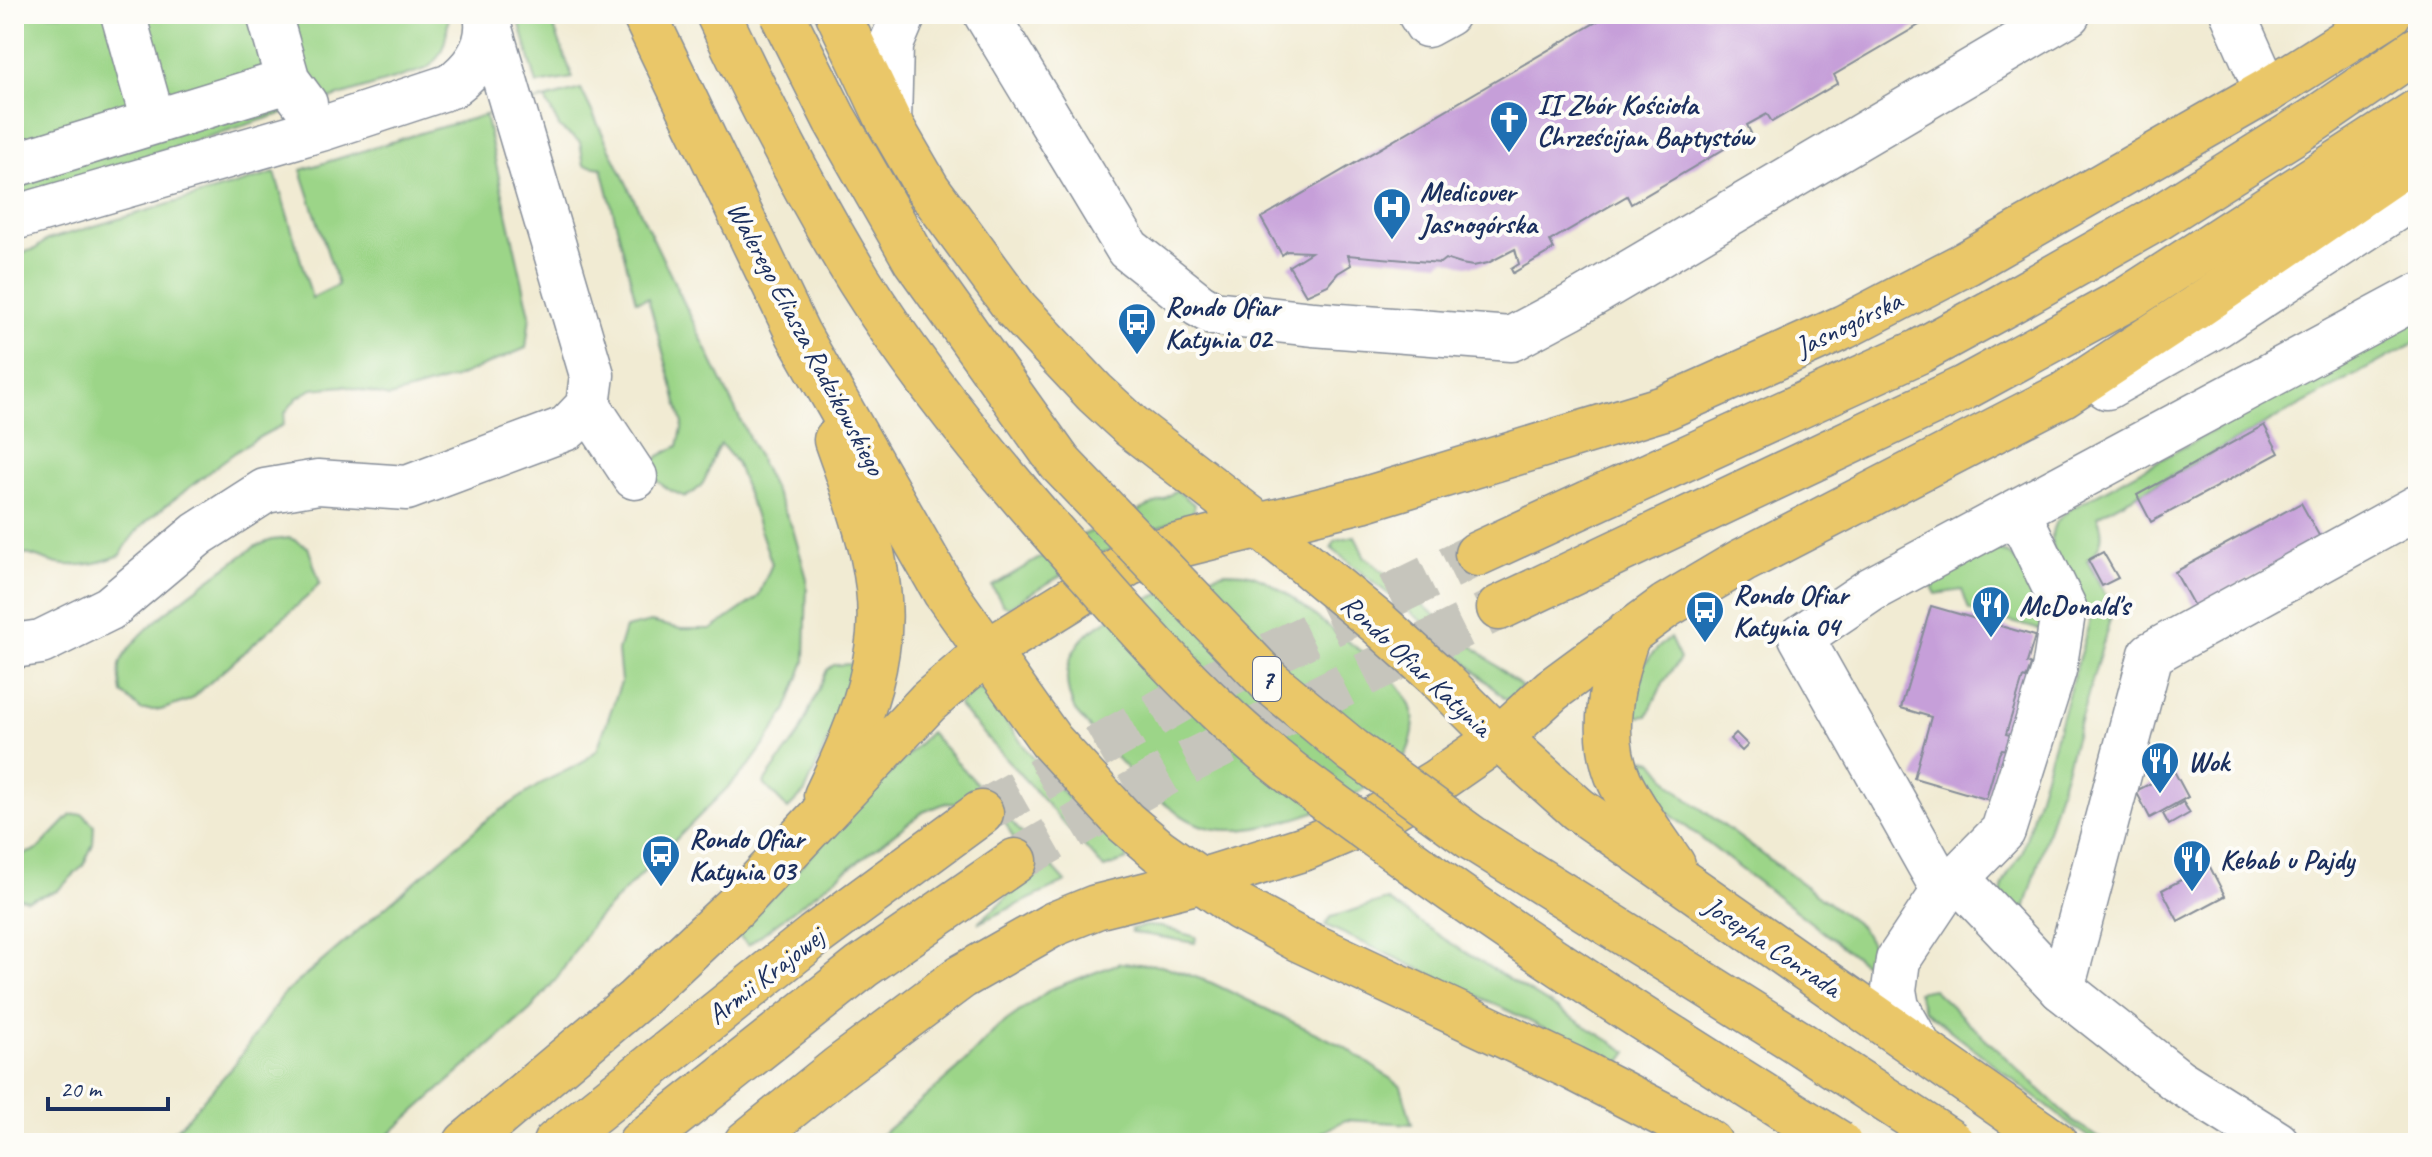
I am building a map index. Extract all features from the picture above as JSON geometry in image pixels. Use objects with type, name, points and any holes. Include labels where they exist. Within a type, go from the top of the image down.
[{"type":"main road","name":"Walerego Eliasza Radzikowskiego","points":[[644,14],[798,334],[945,592],[986,652]]},
{"type":"main road","name":"7","points":[[718,14],[783,150],[861,282],[927,376],[1021,499],[1219,712],[1313,790],[1555,963],[1839,1143]]},
{"type":"main road","name":"7","points":[[782,14],[834,118],[915,260],[1060,463],[1270,682],[1352,750],[1472,838],[1796,1041],[1952,1143]]},
{"type":"main road","points":[[838,14],[889,122],[928,189],[1016,309],[1047,344],[1132,427],[1259,525]]},
{"type":"main road","name":"Jasnogórska","points":[[1259,525],[1362,500],[1664,408],[1844,327],[1967,263],[2267,91],[2389,14]]},
{"type":"main road","name":"Jasnogórska","points":[[1477,554],[1892,364],[2001,307],[2158,218],[2314,120],[2418,49]]},
{"type":"main road","points":[[1499,608],[1978,381],[2129,298],[2418,111]]},
{"type":"main road","points":[[1499,738],[1552,690],[1629,632],[1704,582],[2063,395],[2418,155]]},
{"type":"main road","points":[[798,334],[862,514],[877,581],[879,613],[878,648],[863,708],[811,827]]},
{"type":"main road","points":[[466,1143],[636,1000],[735,907],[928,702],[986,652],[1128,564],[1161,550],[1259,525]]},
{"type":"main road","name":"Rondo Ofiar Katynia","points":[[746,1143],[839,1068],[961,977],[1054,924],[1096,907],[1200,881],[1305,848],[1376,818],[1499,738],[1377,622],[1259,525]]},
{"type":"main road","points":[[1629,632],[1611,692],[1608,744],[1620,781],[1689,889]]},
{"type":"main road","points":[[986,652],[1051,741],[1125,822],[1200,881],[1240,908],[1298,939],[1573,1068],[1666,1116],[1710,1143]]},
{"type":"main road","name":"Josepha Conrada","points":[[1499,738],[1578,809],[2055,1143]]},
{"type":"main road","name":"Armii Krajowej","points":[[555,1143],[814,936],[981,813]]},
{"type":"main road","name":"Armii Krajowej","points":[[640,1143],[862,967],[1015,861]]},
{"type":"lane","points":[[123,14],[153,121]]},
{"type":"lane","points":[[269,14],[288,81],[324,128]]},
{"type":"lane","points":[[889,122],[891,45],[904,14]]},
{"type":"lane","points":[[986,14],[1128,249],[1199,305],[1213,313],[1313,324],[1511,339],[2068,14]]},
{"type":"lane","points":[[1420,14],[1427,25],[1447,14]]},
{"type":"lane","points":[[2233,14],[2267,91]]},
{"type":"lane","points":[[14,218],[324,128],[451,86],[466,75],[477,60],[485,42],[486,16]]},
{"type":"lane","points":[[14,646],[41,642],[110,608],[198,534],[265,491],[318,482],[407,488],[567,428],[588,406],[592,375],[486,16]]},
{"type":"lane","points":[[16,155],[153,121],[288,81]]},
{"type":"lane","points":[[1966,447],[2037,427],[2217,325],[2418,194]]},
{"type":"lane","points":[[2277,1143],[2177,1080],[2062,989],[1951,885],[1801,637],[1872,589],[2418,296]]},
{"type":"lane","points":[[588,406],[635,477]]},
{"type":"lane","points":[[1921,1050],[1897,1007],[1895,974],[1905,948],[1951,885],[2003,831],[2054,670],[2064,607],[2018,512]]},
{"type":"lane","points":[[2062,989],[2151,654],[2416,516]]},
{"type":"green space","points":[[14,14],[449,14],[441,51],[426,69],[14,197]]},
{"type":"green space","points":[[517,14],[549,14],[573,78],[537,84]]},
{"type":"green space","points":[[581,89],[793,529],[807,579],[805,661],[787,709],[749,766],[593,923],[558,977],[531,1009],[379,1143],[159,1143],[182,1124],[234,1065],[283,995],[489,818],[545,781],[582,763],[597,750],[621,682],[618,651],[625,628],[651,622],[681,629],[712,629],[758,597],[772,564],[736,462],[721,444],[705,480],[685,497],[667,489],[647,472],[659,456],[678,446],[683,424],[648,298],[636,301],[602,168],[584,165],[580,142],[560,128],[545,99],[515,107]]},
{"type":"green space","points":[[485,115],[530,315],[526,348],[455,378],[389,397],[344,386],[312,389],[297,398],[285,413],[283,425],[232,454],[149,519],[133,535],[121,555],[74,565],[14,554],[14,255],[35,249],[47,240],[275,173],[312,298],[338,285],[301,170]]},
{"type":"green space","points":[[2418,319],[2418,341],[2097,516],[2101,540],[2087,560],[2113,609],[2023,916],[2011,910],[2004,904],[2002,888],[2022,853],[2090,620],[2057,560],[2052,536],[2055,523],[2072,508]]},
{"type":"green space","points":[[1176,490],[1195,505],[1193,513],[1099,556],[1009,607],[1003,605],[992,586],[1067,542],[1163,500]]},
{"type":"green space","points":[[1355,536],[1364,556],[1522,687],[1505,699],[1423,622],[1331,548],[1336,540]]},
{"type":"green space","points":[[290,538],[308,547],[320,583],[309,595],[190,700],[161,710],[141,710],[122,693],[121,662],[143,632],[254,547],[272,540]]},
{"type":"green space","points":[[1992,548],[2010,555],[2030,577],[2044,607],[2044,631],[1969,610],[1962,590],[1936,594],[1928,578]]},
{"type":"green space","points":[[1226,572],[1256,576],[1278,588],[1391,677],[1408,701],[1414,722],[1408,749],[1397,766],[1357,793],[1303,816],[1246,829],[1221,830],[1200,825],[1166,805],[1101,741],[1075,711],[1069,694],[1069,662],[1077,646],[1087,634],[1123,611],[1168,590]]},
{"type":"green space","points":[[1670,638],[1680,659],[1663,683],[1647,716],[1625,718],[1639,674],[1651,655]]},
{"type":"green space","points":[[853,664],[858,672],[805,792],[788,809],[764,784],[765,781],[799,734],[827,670],[834,665]]},
{"type":"green space","points":[[974,690],[982,690],[1049,779],[1127,853],[1127,860],[1104,868],[958,705]]},
{"type":"green space","points":[[930,732],[1066,882],[978,923],[1003,901],[1017,883],[1017,845],[1005,822],[987,805],[946,803],[923,812],[748,945],[736,933]]},
{"type":"green space","points":[[1637,757],[1653,761],[1689,800],[1861,927],[1878,956],[1874,971],[1654,802],[1629,759]]},
{"type":"green space","points":[[83,814],[94,825],[93,844],[83,866],[57,891],[27,900],[14,896],[14,857],[37,850],[71,815]]},
{"type":"green space","points":[[1387,900],[1455,946],[1628,1052],[1618,1066],[1325,925],[1331,917]]},
{"type":"green space","points":[[1146,926],[1196,937],[1195,943],[1131,932],[1131,929]]},
{"type":"green space","points":[[1120,963],[1161,965],[1212,983],[1345,1047],[1401,1086],[1412,1124],[1345,1120],[1303,1143],[872,1143],[958,1069],[998,1027],[1051,989]]},
{"type":"green space","points":[[1933,989],[2073,1121],[2107,1143],[2097,1143],[2071,1125],[1924,1010],[1917,992]]},
{"type":"building","points":[[1610,14],[1938,14],[1834,75],[1838,83],[1772,122],[1767,114],[1747,125],[1751,133],[1631,204],[1627,196],[1550,241],[1554,249],[1513,273],[1511,269],[1519,264],[1515,249],[1488,263],[1473,266],[1445,259],[1440,263],[1348,255],[1351,265],[1338,273],[1328,285],[1306,295],[1289,266],[1311,252],[1287,251],[1282,255],[1261,218]]},
{"type":"building","points":[[2264,425],[2279,453],[2151,522],[2137,495]]},
{"type":"building","points":[[2301,503],[2321,539],[2195,608],[2175,572]]},
{"type":"building","points":[[2103,552],[2118,578],[2102,586],[2088,560]]},
{"type":"building","points":[[1931,606],[2035,636],[2027,663],[2031,665],[2026,679],[2023,678],[2006,734],[2010,735],[2006,750],[2002,749],[1999,754],[1986,799],[1914,778],[1931,717],[1901,708]]},
{"type":"building","points":[[1736,733],[1748,745],[1742,751],[1730,739]]},
{"type":"building","points":[[2174,771],[2188,797],[2150,818],[2136,791]]},
{"type":"building","points":[[2183,802],[2190,813],[2169,825],[2163,814]]},
{"type":"building","points":[[2209,865],[2225,896],[2178,921],[2162,890]]},
{"type":"tunnel","points":[[981,813],[1209,684],[1477,554]]},
{"type":"tunnel","points":[[1015,861],[1175,769],[1499,608]]},
{"type":"place","name":"II Zbór Kościoła Chrześcijan Baptystów","points":[[1509,154]]},
{"type":"place","name":"Medicover Jasnogórska","points":[[1392,241]]},
{"type":"place","name":"Rondo Ofiar Katynia 02","points":[[1137,356]]},
{"type":"place","name":"McDonald's","points":[[1991,639]]},
{"type":"place","name":"Rondo Ofiar Katynia 04","points":[[1705,644]]},
{"type":"place","name":"Wok","points":[[2160,795]]},
{"type":"place","name":"Rondo Ofiar Katynia 03","points":[[661,888]]},
{"type":"place","name":"Kebab u Pajdy","points":[[2192,893]]}]
